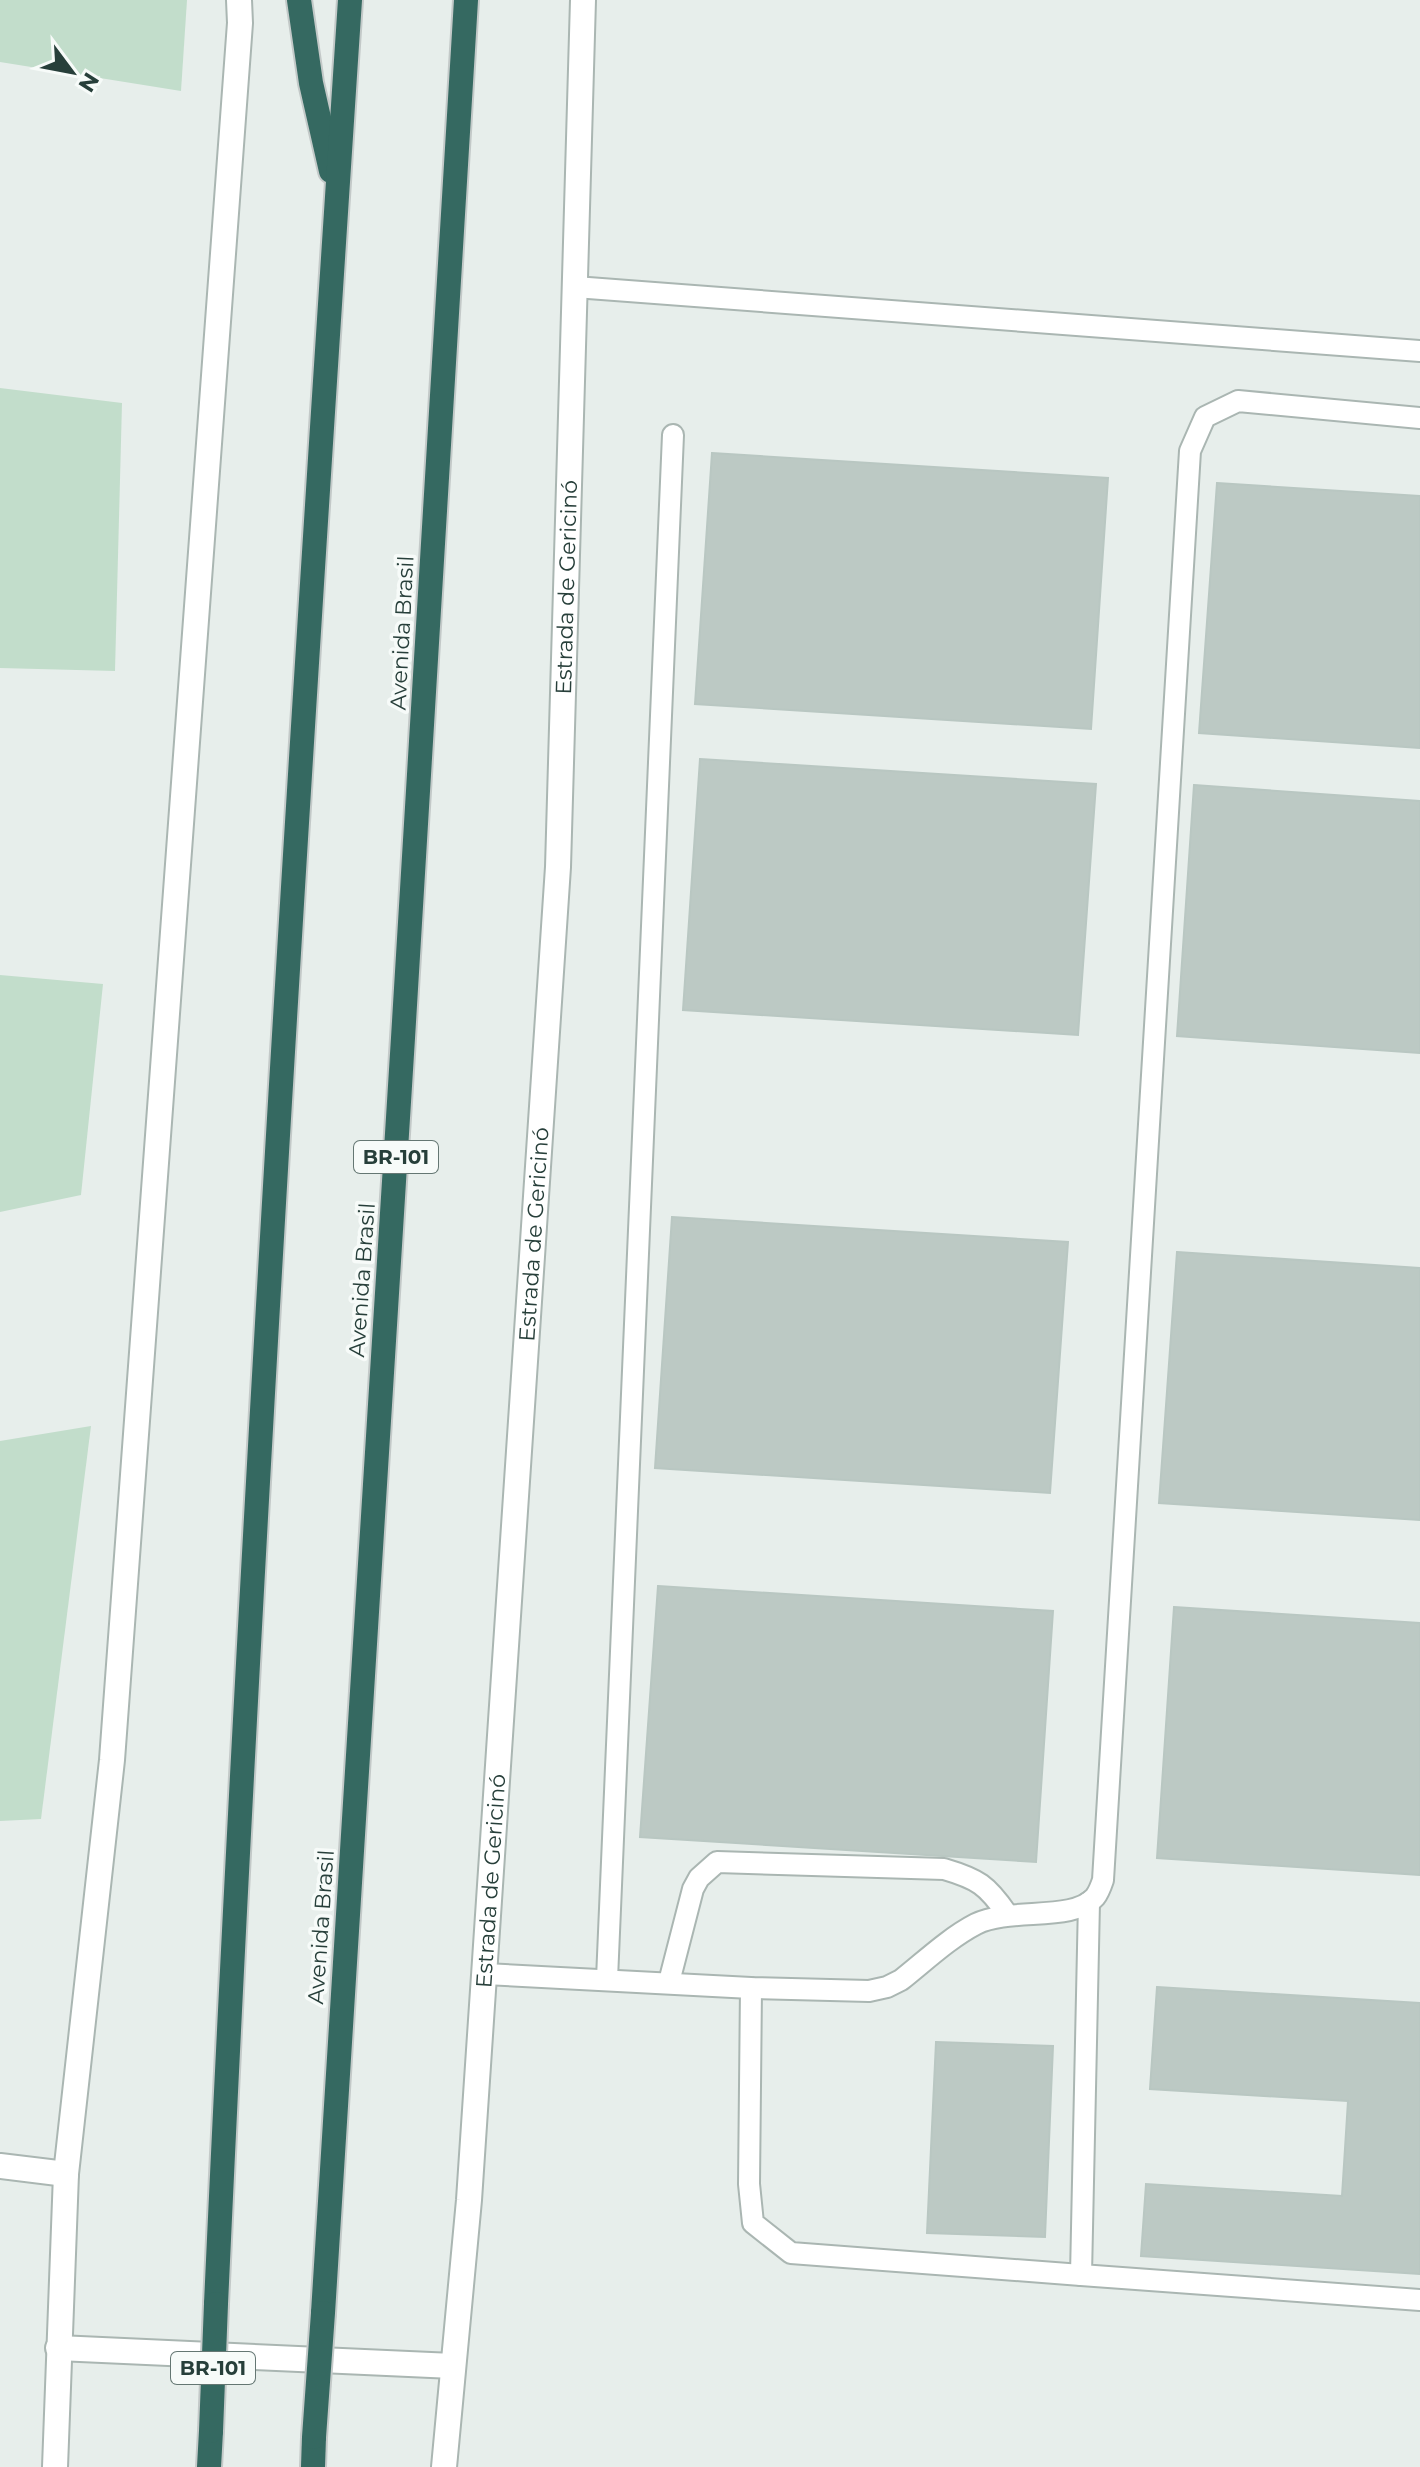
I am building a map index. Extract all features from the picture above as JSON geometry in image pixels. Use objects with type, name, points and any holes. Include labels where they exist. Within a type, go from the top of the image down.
[{"type":"highway","points":[[299,0],[311,83],[337,197]]},
{"type":"highway","name":"BR-101","points":[[209,2467],[233,1935],[309,613],[350,0]]},
{"type":"highway","name":"Avenida Brasil","points":[[313,2467],[466,0]]},
{"type":"street","points":[[55,2467],[66,2174],[112,1760],[240,23],[239,0]]},
{"type":"street","name":"Estrada de Gericinó","points":[[444,2467],[469,2200],[558,867],[583,0]]},
{"type":"street","points":[[0,2166],[66,2174]]},
{"type":"street","points":[[58,2348],[453,2366]]},
{"type":"lane","points":[[575,287],[1420,351]]},
{"type":"lane","points":[[485,1974],[869,1991],[901,1980],[977,1924],[1007,1914],[1072,1911],[1097,1895],[1103,1880],[1190,451],[1205,417],[1238,401],[1420,418]]},
{"type":"lane","points":[[607,1979],[673,435]]},
{"type":"lane","points":[[669,1982],[693,1889],[699,1878],[717,1862],[944,1869],[973,1877],[993,1894],[1007,1914]]},
{"type":"lane","points":[[1081,2275],[1089,1902]]},
{"type":"lane","points":[[751,1988],[749,2184],[753,2223],[791,2253],[1420,2300]]},
{"type":"green space","points":[[0,0],[187,0],[181,91],[0,62]]},
{"type":"green space","points":[[0,388],[122,403],[115,671],[0,668]]},
{"type":"green space","points":[[0,975],[103,984],[81,1195],[0,1212]]},
{"type":"green space","points":[[91,1426],[41,1819],[0,1821],[0,1441]]},
{"type":"building","points":[[712,453],[1108,478],[1091,729],[695,704]]},
{"type":"building","points":[[1217,483],[1420,496],[1420,748],[1199,733]]},
{"type":"building","points":[[700,759],[1096,784],[1078,1035],[683,1010]]},
{"type":"building","points":[[1194,785],[1420,801],[1420,1053],[1177,1036]]},
{"type":"building","points":[[672,1217],[1068,1242],[1050,1493],[655,1468]]},
{"type":"building","points":[[1177,1252],[1420,1268],[1420,1520],[1159,1503]]},
{"type":"building","points":[[658,1586],[1053,1611],[1036,1862],[640,1837]]},
{"type":"building","points":[[1174,1607],[1420,1623],[1420,1875],[1157,1858]]},
{"type":"building","points":[[1157,1987],[1420,2003],[1420,2274],[1141,2256],[1146,2184],[1342,2196],[1348,2101],[1150,2089]]},
{"type":"building","points":[[936,2042],[1053,2046],[1045,2237],[927,2233]]}]
